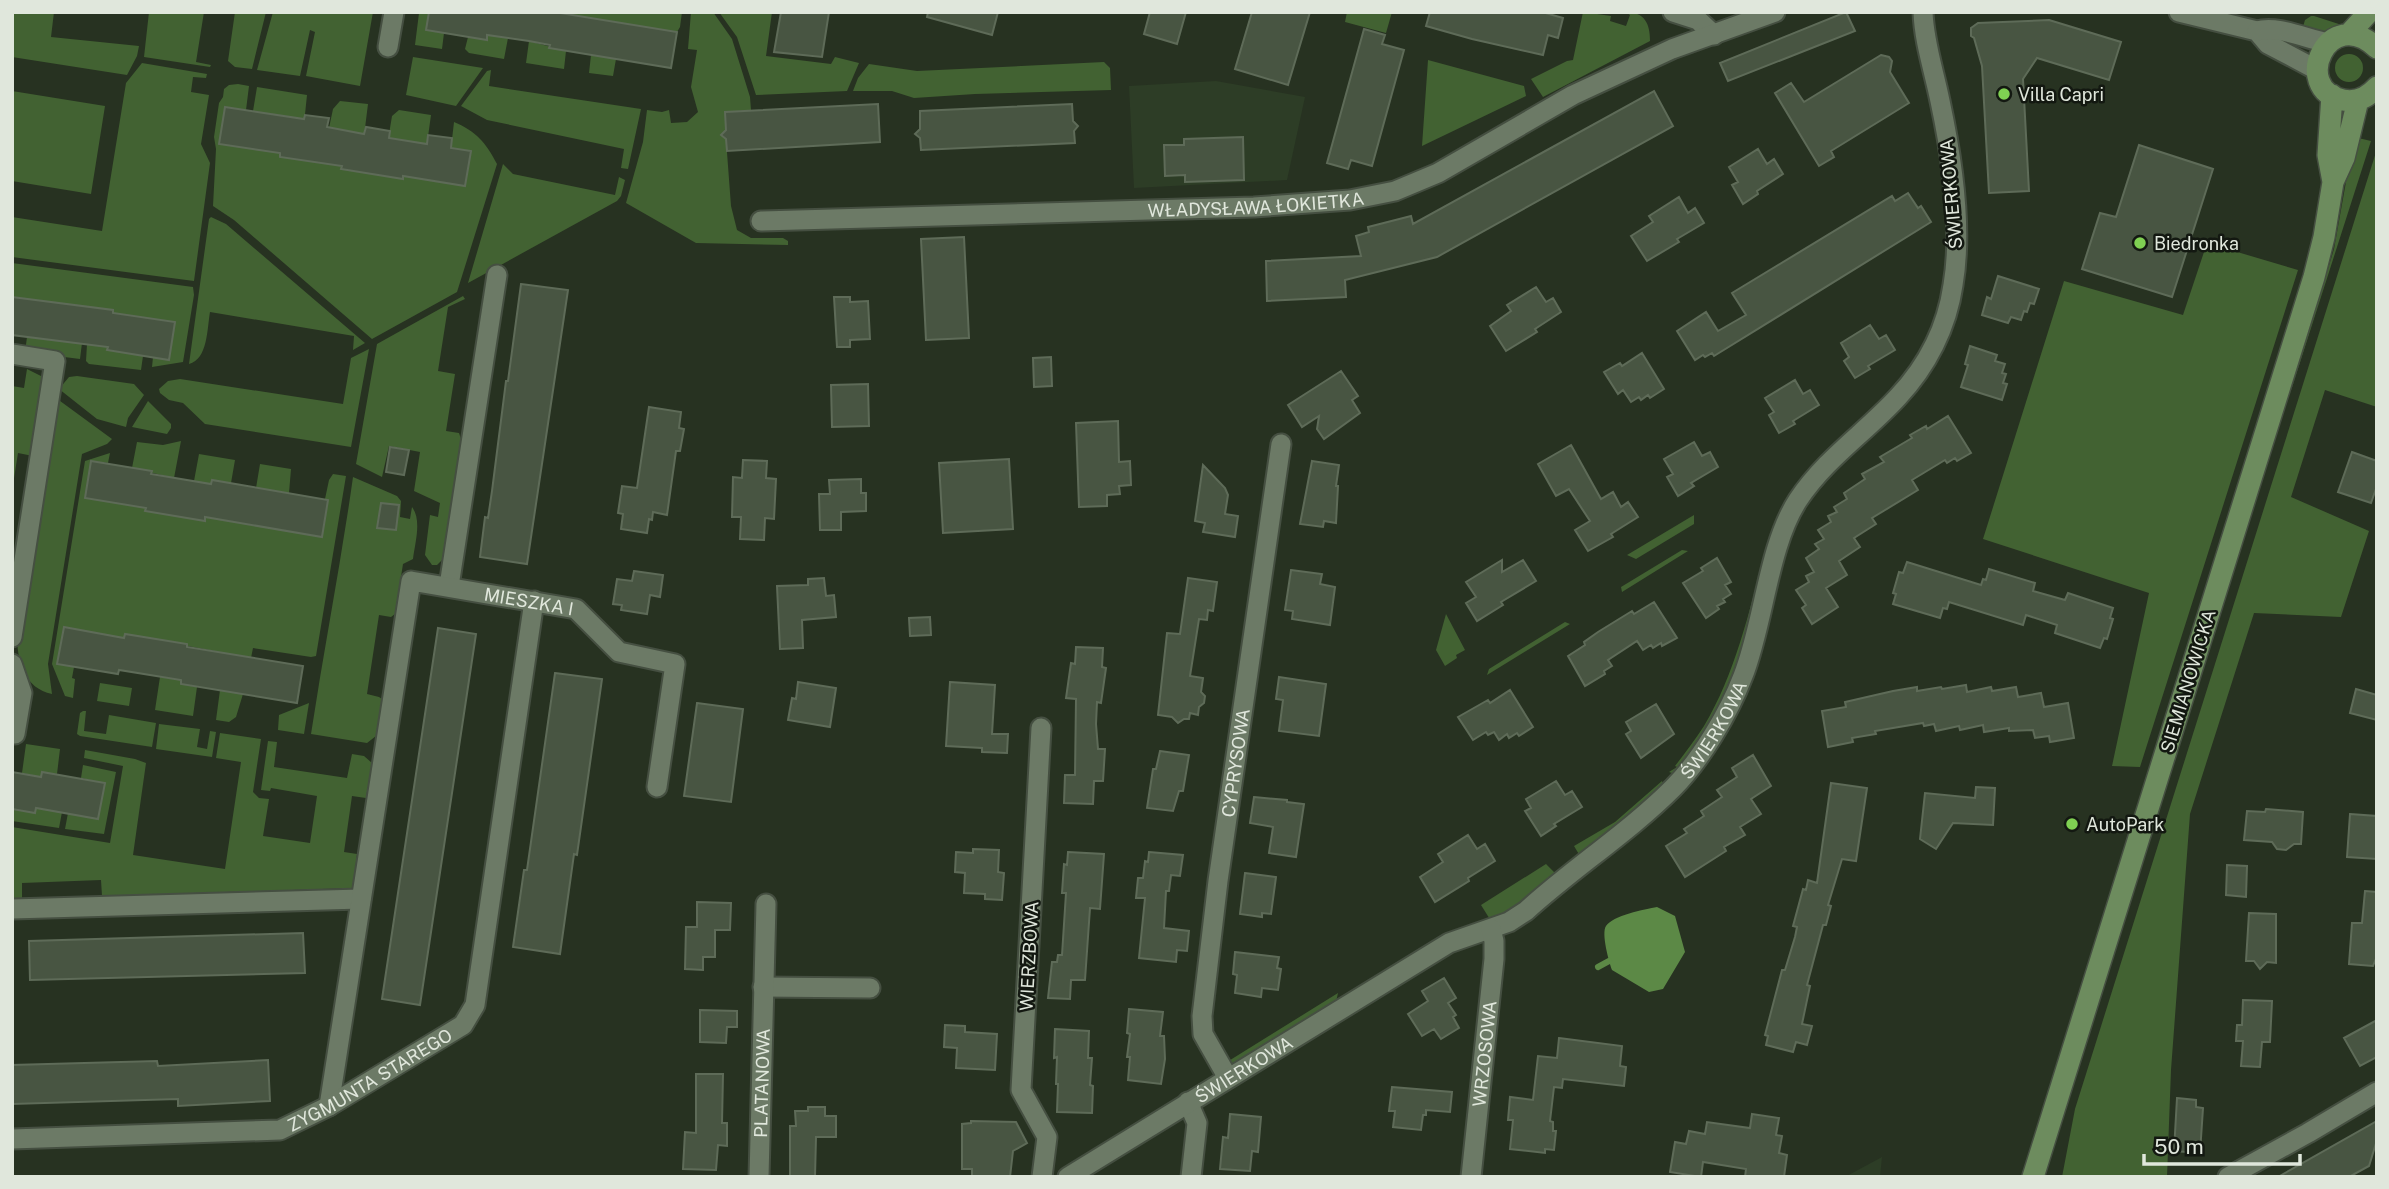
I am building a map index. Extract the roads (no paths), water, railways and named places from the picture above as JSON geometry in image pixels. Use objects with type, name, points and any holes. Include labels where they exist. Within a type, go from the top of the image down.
[{"type":"street","points":[[388,47],[394,12]]},
{"type":"street","points":[[1673,12],[1698,20],[1714,35]]},
{"type":"street","name":"WŁADYSŁAWA ŁOKIETKA","points":[[761,221],[1254,207],[1350,200],[1395,191],[1438,173],[1573,95],[1672,49],[1775,12]]},
{"type":"street","name":"ŚWIERKOWA","points":[[1068,1177],[1449,943],[1509,922],[1526,911],[1675,786],[1710,740],[1743,677],[1759,628],[1778,548],[1793,509],[1829,460],[1897,399],[1919,372],[1940,332],[1951,296],[1957,233],[1950,151],[1925,37],[1923,12]]},
{"type":"street","points":[[2179,12],[2257,31],[2270,27],[2328,43]]},
{"type":"street","points":[[2369,12],[2349,34],[2328,43],[2319,55],[2317,70],[2321,84],[2332,95],[2344,100],[2358,100],[2377,87]]},
{"type":"street","points":[[2257,31],[2268,44],[2317,70]]},
{"type":"street","points":[[2349,34],[2369,40],[2377,48]]},
{"type":"street","name":"SIEMIANOWICKA","points":[[2332,95],[2328,155],[2333,182]]},
{"type":"street","name":"SIEMIANOWICKA","points":[[2033,1177],[2314,277],[2328,222],[2333,182],[2344,158],[2358,100]]},
{"type":"street","points":[[449,586],[496,275]]},
{"type":"street","points":[[12,354],[55,361],[12,637]]},
{"type":"street","name":"CYPRYSOWA","points":[[1228,1078],[1203,1034],[1202,1016],[1218,881],[1281,444]]},
{"type":"street","name":"MIESZKA I","points":[[329,1106],[411,581],[576,609],[619,652],[675,664],[657,787]]},
{"type":"street","name":"ZYGMUNTA STAREGO","points":[[12,1139],[280,1130],[329,1106],[463,1025],[475,1005],[534,601]]},
{"type":"street","points":[[12,664],[22,693],[15,734],[12,734]]},
{"type":"street","name":"WIERZBOWA","points":[[1041,728],[1021,1090],[1047,1137],[1042,1177]]},
{"type":"street","points":[[12,909],[361,899]]},
{"type":"street","name":"PLATANOWA","points":[[759,1177],[766,904]]},
{"type":"street","name":"WRZOSOWA","points":[[1471,1177],[1494,959],[1491,929]]},
{"type":"street","points":[[764,987],[870,988]]},
{"type":"street","points":[[2228,1177],[2377,1092]]},
{"type":"street","points":[[1188,1102],[1196,1123],[1191,1177]]},
{"type":"waterway","points":[[1598,967],[1609,961]]},
{"type":"place","name":"Villa Capri","points":[[2004,94]]},
{"type":"place","name":"Biedronka","points":[[2140,243]]},
{"type":"place","name":"AutoPark","points":[[2072,824]]}]
